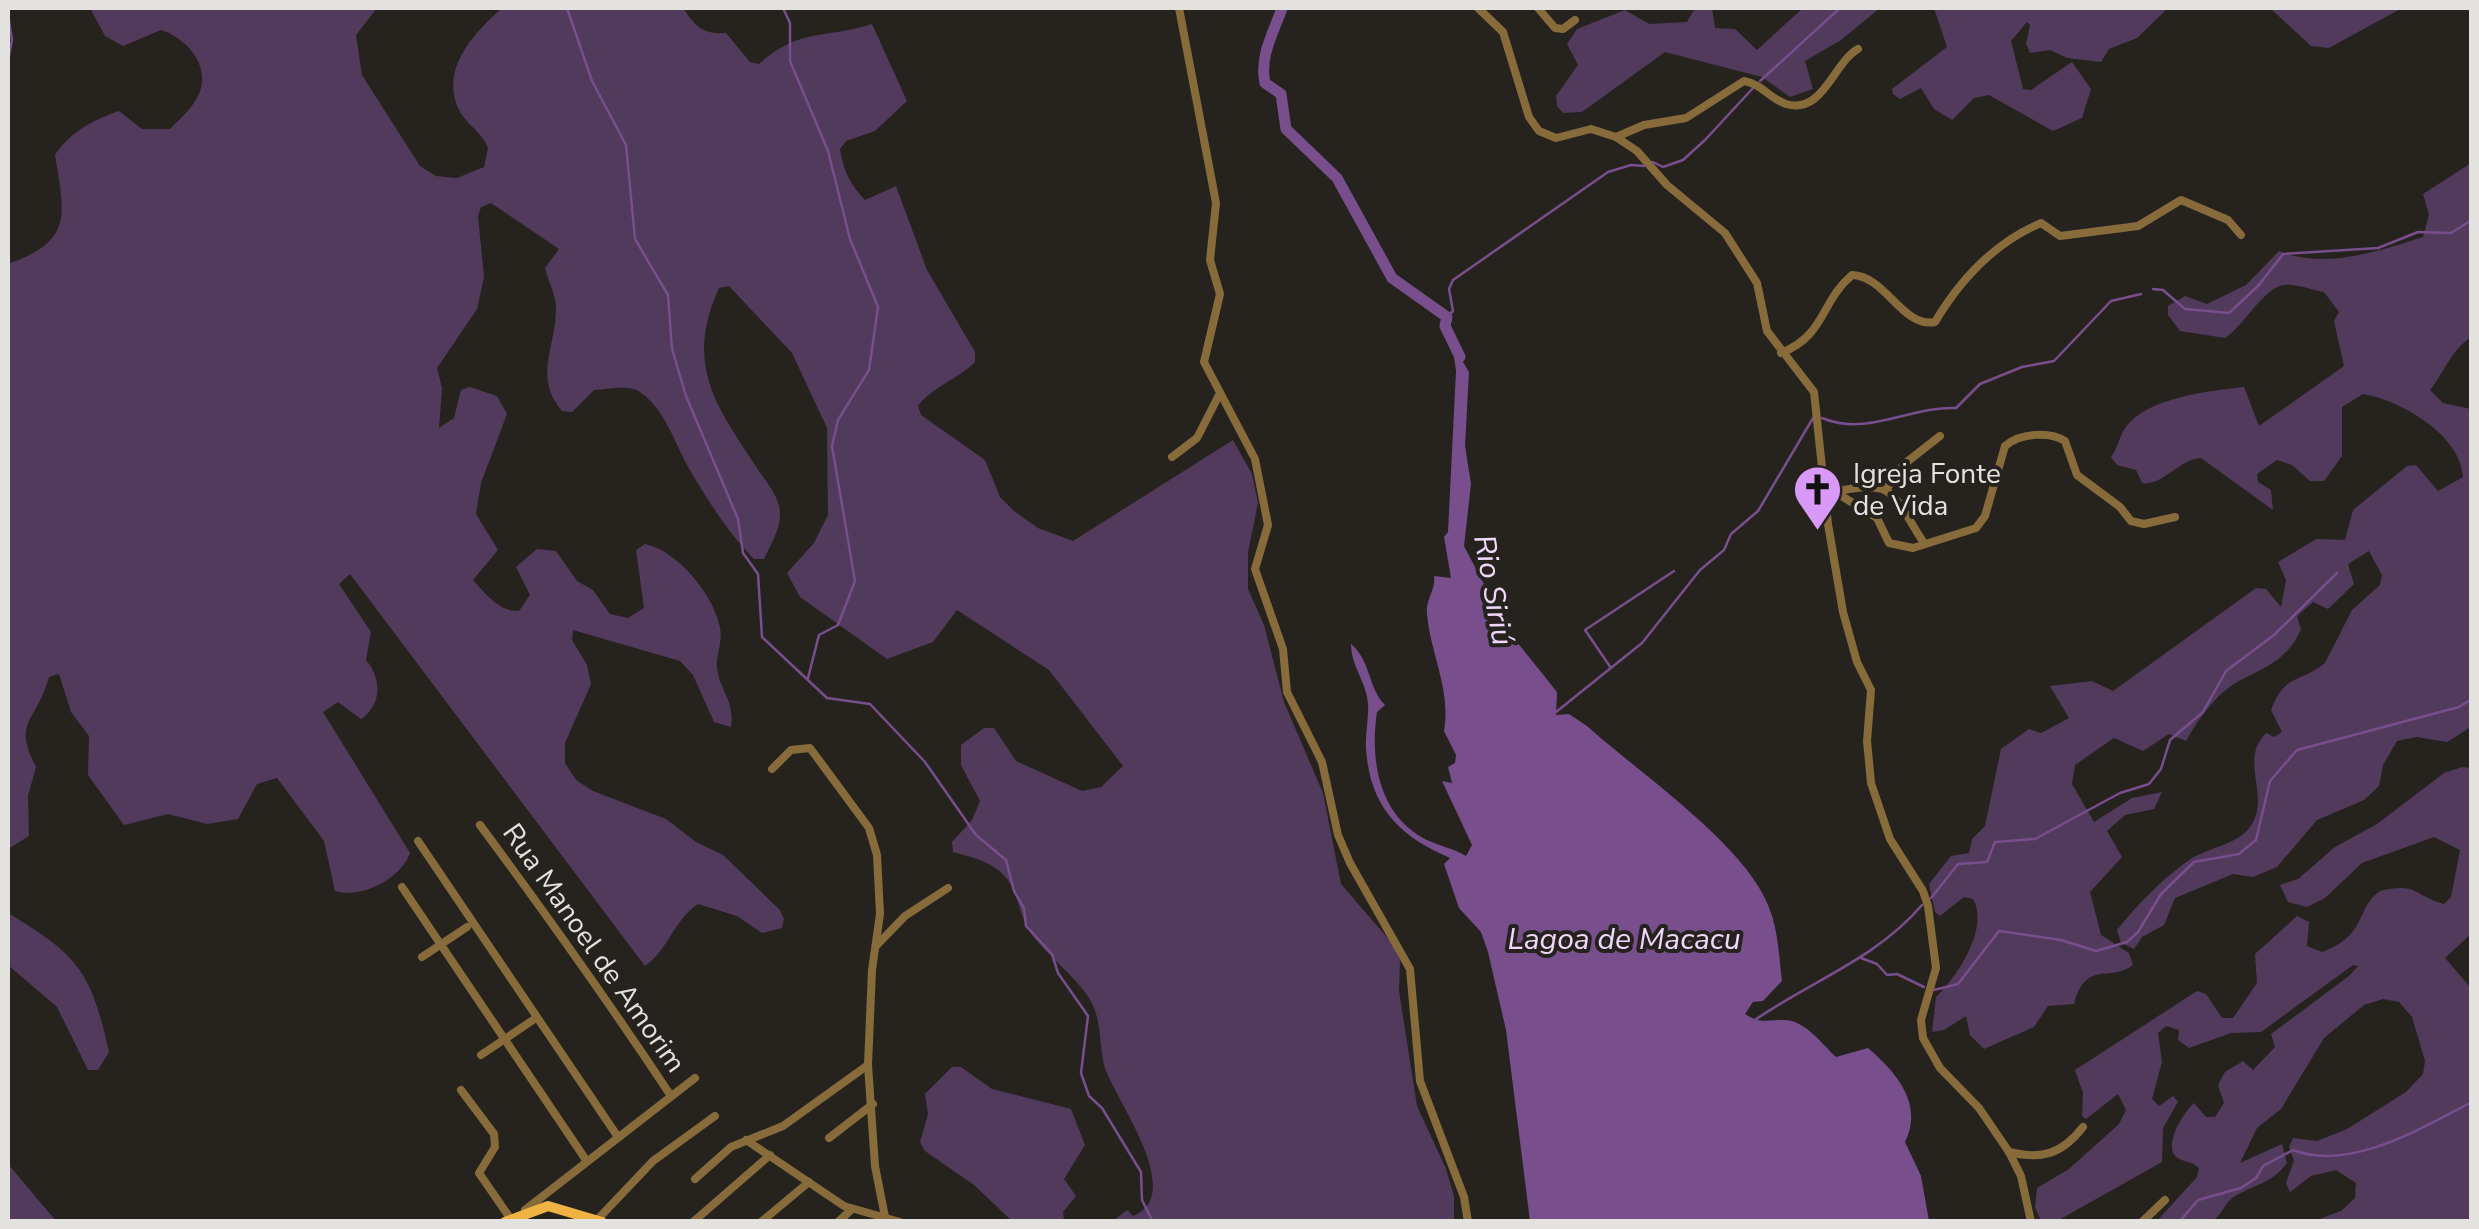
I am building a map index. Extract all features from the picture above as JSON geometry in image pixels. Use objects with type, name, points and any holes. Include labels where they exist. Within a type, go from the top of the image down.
[{"type":"main road","points":[[508,1220],[526,1210],[556,1206],[600,1221]]},
{"type":"street","points":[[1179,8],[1214,184],[1210,260],[1220,294],[1204,356],[1219,394],[1255,459],[1268,508],[1268,525],[1254,569],[1283,649],[1288,692],[1322,762],[1338,834],[1410,969],[1420,1082],[1464,1197],[1468,1222]]},
{"type":"street","points":[[1478,8],[1503,32],[1530,117],[1539,131],[1556,138],[1591,130],[1616,137],[1637,150],[1667,185],[1725,233],[1757,283],[1764,323],[1781,354],[1814,392],[1844,612],[1857,662],[1871,690],[1867,741],[1870,783],[1890,839],[1924,891],[1928,906],[1936,958],[1921,1020],[1923,1038],[1940,1068],[1979,1108],[2009,1152],[2021,1176],[2031,1222]]},
{"type":"street","points":[[1538,8],[1555,28],[1563,29],[1575,20]]},
{"type":"street","points":[[1616,137],[1644,126],[1686,118],[1744,82],[1755,83],[1782,102],[1802,104],[1816,98],[1858,49]]},
{"type":"street","points":[[1781,354],[1801,346],[1814,333],[1836,291],[1852,275],[1869,278],[1920,321],[1935,322],[1946,297],[1975,265],[2041,223],[2060,236],[2120,231],[2138,226],[2181,200],[2228,220],[2242,235]]},
{"type":"street","points":[[1172,457],[1197,438],[1219,394]]},
{"type":"street","points":[[1830,492],[1877,518],[1889,543],[1909,549],[1982,522],[2006,446],[2012,440],[2051,434],[2065,441],[2082,482],[2109,498],[2131,521],[2144,524],[2175,517]]},
{"type":"street","points":[[1886,490],[1903,465],[1940,436]]},
{"type":"street","points":[[1830,492],[1870,484],[1886,490],[1900,502],[1924,543]]},
{"type":"street","points":[[772,769],[791,750],[810,748],[869,828],[876,855],[877,945],[872,970],[868,1066],[876,1166],[886,1220]]},
{"type":"street","name":"Rua Manoel de Amorim","points":[[480,825],[548,918],[562,944],[603,994],[671,1096]]},
{"type":"street","points":[[418,841],[618,1137]]},
{"type":"street","points":[[402,888],[586,1160]]},
{"type":"street","points":[[877,945],[905,916],[948,888]]},
{"type":"street","points":[[422,957],[467,927]]},
{"type":"street","points":[[482,1055],[533,1020]]},
{"type":"street","points":[[695,1179],[746,1140],[783,1126],[868,1066]]},
{"type":"street","points":[[526,1210],[695,1078]]},
{"type":"street","points":[[461,1090],[494,1134],[495,1148],[480,1173],[508,1220]]},
{"type":"street","points":[[830,1138],[873,1104]]},
{"type":"street","points":[[600,1221],[653,1161],[715,1116]]},
{"type":"street","points":[[2009,1152],[2033,1157],[2061,1151],[2083,1127]]},
{"type":"street","points":[[746,1140],[851,1210],[900,1222]]},
{"type":"street","points":[[693,1222],[770,1155]]},
{"type":"street","points":[[762,1222],[809,1182]]},
{"type":"street","points":[[546,1192],[556,1206]]},
{"type":"street","points":[[2142,1222],[2165,1200]]},
{"type":"street","points":[[838,1222],[851,1210]]},
{"type":"shaded area","points":[[90,8],[377,8],[356,35],[362,75],[420,166],[436,176],[457,178],[484,167],[488,148],[459,110],[453,80],[471,40],[502,8],[683,8],[700,28],[726,33],[750,62],[759,64],[800,39],[872,24],[907,101],[875,131],[846,141],[840,149],[843,164],[865,200],[896,186],[927,270],[975,352],[975,362],[918,406],[921,415],[985,460],[1000,497],[1014,511],[1038,528],[1073,541],[1233,440],[1252,474],[1258,503],[1248,552],[1248,589],[1264,625],[1284,702],[1323,793],[1341,884],[1391,942],[1400,960],[1399,991],[1417,1106],[1446,1169],[1454,1196],[1454,1221],[1113,1221],[1127,1210],[1133,1216],[1148,1205],[1153,1188],[1142,1144],[1104,1065],[1093,1006],[1032,935],[1002,873],[975,858],[953,852],[952,842],[972,820],[980,801],[961,765],[961,745],[984,728],[994,728],[1016,761],[1082,791],[1101,787],[1123,766],[1049,670],[957,610],[933,642],[887,659],[800,597],[787,573],[814,543],[828,515],[827,428],[792,353],[729,286],[719,288],[709,316],[705,364],[719,407],[778,503],[778,526],[764,559],[754,559],[728,528],[690,470],[663,418],[640,392],[624,388],[594,390],[572,412],[562,411],[553,398],[547,373],[556,306],[545,268],[559,249],[491,203],[481,207],[478,216],[484,277],[477,309],[437,368],[442,388],[439,428],[454,418],[461,390],[470,387],[497,396],[507,414],[481,483],[476,514],[498,550],[473,580],[499,605],[519,611],[530,595],[516,567],[537,549],[556,551],[577,581],[593,590],[610,614],[628,618],[644,608],[636,550],[645,544],[670,555],[693,576],[710,602],[720,628],[717,667],[731,709],[731,727],[714,722],[693,675],[680,661],[573,630],[572,640],[587,665],[591,684],[565,743],[565,763],[576,780],[593,791],[666,819],[696,842],[723,855],[780,910],[782,928],[762,933],[737,916],[698,904],[645,966],[350,574],[339,584],[371,632],[366,660],[375,674],[376,698],[361,719],[338,702],[323,712],[410,853],[389,879],[356,892],[335,891],[324,841],[277,778],[257,784],[238,819],[207,824],[168,814],[124,825],[88,775],[89,736],[71,712],[59,674],[49,677],[26,730],[36,767],[28,796],[29,836],[8,849],[8,264],[44,246],[60,224],[61,195],[55,155],[75,133],[119,111],[142,129],[170,129],[195,102],[202,81],[198,61],[178,39],[161,30],[123,46],[105,36]]},
{"type":"shaded area","points":[[1695,8],[1712,8],[1715,28],[1735,29],[1757,50],[1803,8],[1880,8],[1841,40],[1805,61],[1813,89],[1790,97],[1762,77],[1665,52],[1582,112],[1563,113],[1557,106],[1556,96],[1578,65],[1567,44],[1577,29],[1625,10],[1649,24],[1687,22]]},
{"type":"shaded area","points":[[1934,8],[2168,8],[2137,38],[2109,49],[2101,62],[2067,58],[2050,50],[2030,53],[2026,44],[2030,25],[2027,22],[2011,41],[2023,89],[2031,90],[2072,62],[2091,89],[2082,118],[2053,131],[1989,95],[1974,98],[1952,120],[1934,109],[1921,88],[1900,99],[1893,94],[1892,89],[1947,47]]},
{"type":"shaded area","points":[[2270,8],[2402,8],[2329,48],[2311,46]]},
{"type":"shaded area","points":[[2471,163],[2471,337],[2430,390],[2443,403],[2471,409],[2471,727],[2447,742],[2417,737],[2397,741],[2383,765],[2379,786],[2364,800],[2317,820],[2277,867],[2253,877],[2233,874],[2175,898],[2164,925],[2142,937],[2134,949],[2121,943],[2117,930],[2160,883],[2189,860],[2238,838],[2250,827],[2258,803],[2254,767],[2258,744],[2266,733],[2274,737],[2282,732],[2271,710],[2276,698],[2288,684],[2325,663],[2352,610],[2380,585],[2382,575],[2369,551],[2348,564],[2354,584],[2328,609],[2313,602],[2297,616],[2301,629],[2289,648],[2275,662],[2222,693],[2186,741],[2169,734],[2143,751],[2114,738],[2075,765],[2072,784],[2094,822],[2132,798],[2162,792],[2154,809],[2125,815],[2107,831],[2122,857],[2090,892],[2101,935],[2129,953],[2133,965],[2092,977],[2079,990],[2074,1004],[2048,1006],[2034,1027],[1984,1049],[1970,1035],[1966,1016],[1944,1030],[1932,1032],[1936,997],[1968,952],[1977,911],[1973,899],[1964,897],[1940,916],[1935,912],[1929,884],[1951,856],[1969,853],[1972,839],[1985,826],[2001,749],[2029,729],[2041,733],[2069,718],[2050,686],[2092,681],[2113,691],[2256,588],[2266,589],[2281,607],[2286,580],[2278,562],[2316,539],[2345,540],[2353,510],[2407,466],[2416,465],[2438,491],[2463,477],[2452,447],[2426,422],[2394,404],[2363,394],[2342,407],[2342,456],[2324,481],[2310,481],[2292,465],[2277,460],[2257,474],[2258,482],[2271,490],[2273,510],[2201,458],[2157,481],[2142,483],[2136,470],[2117,465],[2111,457],[2125,428],[2148,409],[2180,397],[2244,387],[2259,426],[2344,366],[2334,321],[2339,312],[2324,292],[2293,285],[2277,287],[2225,338],[2180,331],[2168,315],[2168,306],[2185,296],[2207,304],[2246,285],[2279,251],[2333,259],[2423,237],[2429,215],[2423,194]]},
{"type":"shaded area","points":[[2471,768],[2471,934],[2445,958],[2471,988],[2471,1221],[2314,1221],[2341,1211],[2355,1198],[2356,1183],[2336,1170],[2311,1176],[2290,1192],[2286,1183],[2294,1160],[2289,1147],[2293,1138],[2317,1141],[2347,1129],[2406,1092],[2423,1074],[2425,1061],[2412,1017],[2399,1002],[2383,999],[2364,1005],[2324,1038],[2281,1109],[2257,1128],[2240,1163],[2282,1144],[2287,1163],[2281,1170],[2232,1198],[2212,1221],[2157,1221],[2197,1177],[2199,1168],[2178,1159],[2173,1151],[2173,1137],[2185,1113],[2194,1103],[2206,1117],[2215,1117],[2224,1103],[2218,1085],[2225,1072],[2243,1061],[2253,1070],[2275,1047],[2271,1034],[2349,976],[2358,966],[2353,965],[2261,1032],[2231,1033],[2189,1048],[2178,1040],[2179,1030],[2166,1026],[2158,1033],[2162,1062],[2152,1099],[2159,1106],[2173,1096],[2178,1102],[2163,1128],[2162,1162],[2057,1221],[2041,1221],[2035,1207],[2037,1188],[2069,1169],[2119,1124],[2126,1110],[2118,1094],[2086,1119],[2082,1116],[2083,1093],[2075,1070],[2197,991],[2206,994],[2222,1018],[2233,1018],[2257,983],[2255,954],[2297,916],[2309,922],[2307,946],[2322,952],[2347,938],[2380,891],[2409,889],[2444,904],[2451,897],[2460,850],[2434,837],[2362,863],[2325,898],[2307,907],[2288,902],[2280,885],[2298,879],[2335,847],[2377,824],[2444,773]]},
{"type":"shaded area","points":[[8,913],[51,941],[88,984],[109,1052],[98,1070],[88,1070],[57,1007],[8,965]]},
{"type":"shaded area","points":[[952,1067],[961,1067],[992,1089],[1071,1109],[1085,1145],[1064,1179],[1076,1196],[1063,1212],[1064,1221],[1011,1220],[974,1185],[925,1151],[920,1142],[928,1114],[925,1094]]},
{"type":"shaded area","points":[[8,1164],[56,1221],[8,1221]]},
{"type":"water","name":"Lagoa de Macacu","points":[[1452,343],[1469,372],[1465,446],[1471,484],[1464,546],[1509,632],[1557,692],[1556,715],[1569,714],[1587,726],[1660,786],[1713,833],[1755,882],[1774,923],[1782,981],[1763,1001],[1753,1002],[1745,1014],[1760,1020],[1799,1024],[1836,1057],[1868,1048],[1897,1078],[1909,1102],[1910,1128],[1905,1142],[1921,1176],[1929,1221],[1530,1221],[1506,1030],[1488,952],[1481,932],[1459,908],[1444,864],[1450,858],[1402,829],[1381,803],[1366,749],[1368,703],[1351,644],[1385,705],[1377,712],[1375,748],[1380,783],[1387,799],[1408,827],[1423,838],[1466,856],[1472,845],[1442,781],[1452,783],[1448,767],[1455,763],[1456,755],[1444,731],[1445,701],[1427,609],[1434,576],[1451,578],[1444,537],[1448,532],[1456,371]]},
{"type":"waterway","points":[[567,8],[592,81],[626,145],[635,239],[668,295],[672,349],[686,396],[738,519],[743,553],[758,574],[762,637],[827,698],[870,704],[925,762],[976,835],[1006,860],[1014,891],[1024,908],[1026,926],[1052,954],[1058,973],[1088,1016],[1081,1073],[1089,1096],[1102,1108],[1141,1172],[1142,1200],[1153,1222]]},
{"type":"waterway","points":[[783,8],[790,23],[790,61],[828,151],[850,239],[878,307],[869,370],[838,420],[832,446],[855,581],[838,625],[819,635],[808,678]]},
{"type":"waterway","name":"Rio Siriú","points":[[1282,8],[1268,44],[1264,73],[1265,83],[1281,94],[1286,129],[1337,178],[1392,278],[1447,317],[1445,326],[1460,357]]},
{"type":"waterway","points":[[1760,81],[1840,8]]},
{"type":"waterway","points":[[2085,8],[2096,8]]},
{"type":"waterway","points":[[8,14],[12,40],[8,60]]},
{"type":"waterway","points":[[1653,162],[1663,167],[1683,160],[1754,87]]},
{"type":"waterway","points":[[1447,317],[1453,311],[1449,289],[1453,280],[1608,172],[1631,165],[1644,166]]},
{"type":"waterway","points":[[2153,289],[2163,290],[2185,309],[2229,313],[2259,285],[2283,254],[2378,248],[2418,232],[2451,233],[2472,220]]},
{"type":"waterway","points":[[1822,418],[1839,423],[1872,423],[1956,408],[1980,384],[2022,367],[2054,361],[2111,301],[2141,294]]},
{"type":"waterway","points":[[1556,712],[1642,643],[1700,570],[1724,550],[1731,534],[1758,511],[1813,418]]},
{"type":"waterway","points":[[1611,668],[1585,630],[1674,571]]},
{"type":"waterway","points":[[1931,898],[1958,864],[1987,862],[1995,842],[2035,839],[2120,793],[2149,784],[2161,769],[2170,740],[2203,712],[2226,671],[2274,635],[2337,573]]},
{"type":"waterway","points":[[1934,990],[1958,984],[1999,931],[2061,940],[2096,951],[2127,942],[2138,932],[2161,894],[2194,862],[2239,854],[2256,840],[2270,781],[2297,750],[2459,707],[2472,699]]},
{"type":"waterway","points":[[1752,1022],[1884,941],[1922,905]]},
{"type":"waterway","points":[[1861,958],[1877,964],[1887,975],[1897,974],[1924,987]]},
{"type":"waterway","points":[[2179,1222],[2198,1200],[2241,1188],[2256,1178],[2263,1166],[2293,1150],[2315,1155],[2361,1151],[2408,1134],[2472,1102]]},
{"type":"place","name":"Igreja Fonte de Vida","points":[[1818,532]]}]
